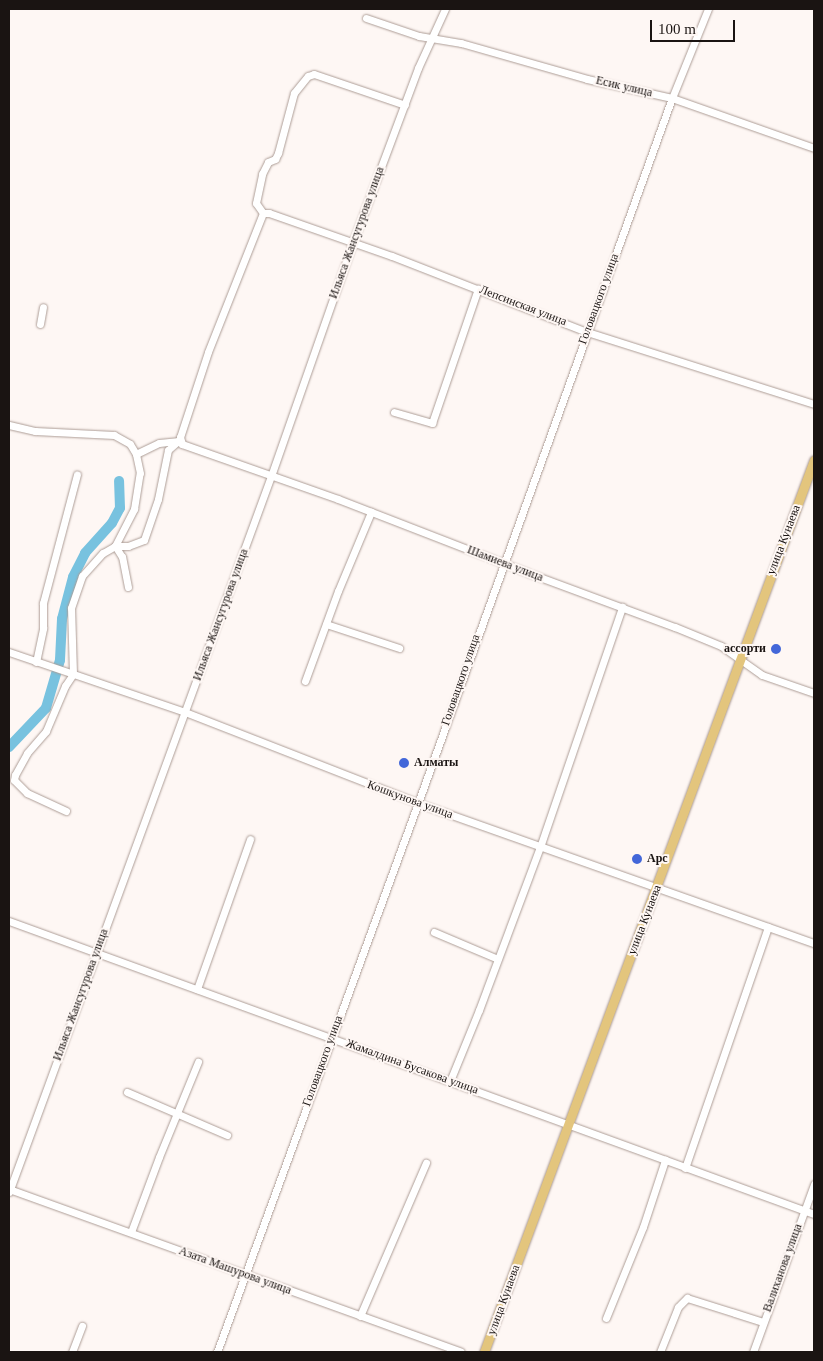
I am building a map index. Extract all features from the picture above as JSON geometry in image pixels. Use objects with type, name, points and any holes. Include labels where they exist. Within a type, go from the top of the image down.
[{"type":"main road","name":"улица Кунаева","points":[[484,1352],[814,460]]},
{"type":"street","name":"Ильяса Жансугурова улица","points":[[9,1190],[271,476],[353,242],[432,37],[446,9]]},
{"type":"street","name":"Головацкого улица","points":[[217,1352],[418,803],[672,98],[708,9]]},
{"type":"street","name":"Есик улица","points":[[366,18],[419,36],[460,43],[596,81],[672,98],[814,148]]},
{"type":"street","points":[[180,442],[180,436],[208,352],[263,213],[256,203],[262,174],[268,162],[275,159],[278,153],[294,93],[308,76],[314,74],[405,105]]},
{"type":"street","name":"Лепсинская улица","points":[[263,213],[269,213],[353,242],[587,332],[814,404]]},
{"type":"street","points":[[394,412],[432,423],[478,289]]},
{"type":"street","points":[[40,324],[43,307]]},
{"type":"street","points":[[9,425],[35,431],[114,435],[130,444],[136,454],[140,473],[134,509],[115,546],[91,564],[77,587],[72,608],[70,673],[46,731],[27,753],[12,775],[14,780],[27,793],[66,811]]},
{"type":"street","points":[[136,454],[158,443],[180,442]]},
{"type":"street","points":[[115,546],[128,546],[144,540],[158,499],[168,450],[180,442]]},
{"type":"street","name":"Шамиева улица","points":[[180,442],[371,512],[710,641],[741,659],[762,675],[814,693]]},
{"type":"street","points":[[36,662],[43,628],[43,603],[77,474]]},
{"type":"street","points":[[305,681],[371,512]]},
{"type":"street","points":[[115,546],[122,557],[128,587]]},
{"type":"street","points":[[450,1081],[540,847],[622,607]]},
{"type":"street","points":[[326,624],[400,648]]},
{"type":"street","name":"Кошкунова улица","points":[[9,652],[185,712],[418,803],[814,943]]},
{"type":"street","points":[[197,989],[250,839]]},
{"type":"street","name":"Жамалдина Бусакова улица","points":[[9,921],[814,1214]]},
{"type":"street","points":[[685,1168],[768,927]]},
{"type":"street","points":[[434,932],[498,959]]},
{"type":"street","points":[[130,1232],[198,1062]]},
{"type":"street","points":[[127,1092],[227,1135]]},
{"type":"street","points":[[606,1318],[643,1227],[665,1160]]},
{"type":"street","points":[[360,1316],[426,1163]]},
{"type":"street","name":"Валиханова улица","points":[[753,1352],[814,1184]]},
{"type":"street","name":"Азата Машурова улица","points":[[9,1190],[461,1352]]},
{"type":"street","points":[[660,1352],[678,1307],[687,1298],[763,1322]]},
{"type":"street","points":[[72,1352],[82,1326]]},
{"type":"waterway","points":[[9,747],[46,708],[60,660],[62,619],[73,577],[85,553],[112,523],[120,508],[119,481]]},
{"type":"place","name":"ассорти","points":[[776,649]]},
{"type":"place","name":"Алматы","points":[[404,763]]},
{"type":"place","name":"Арс","points":[[637,859]]}]
